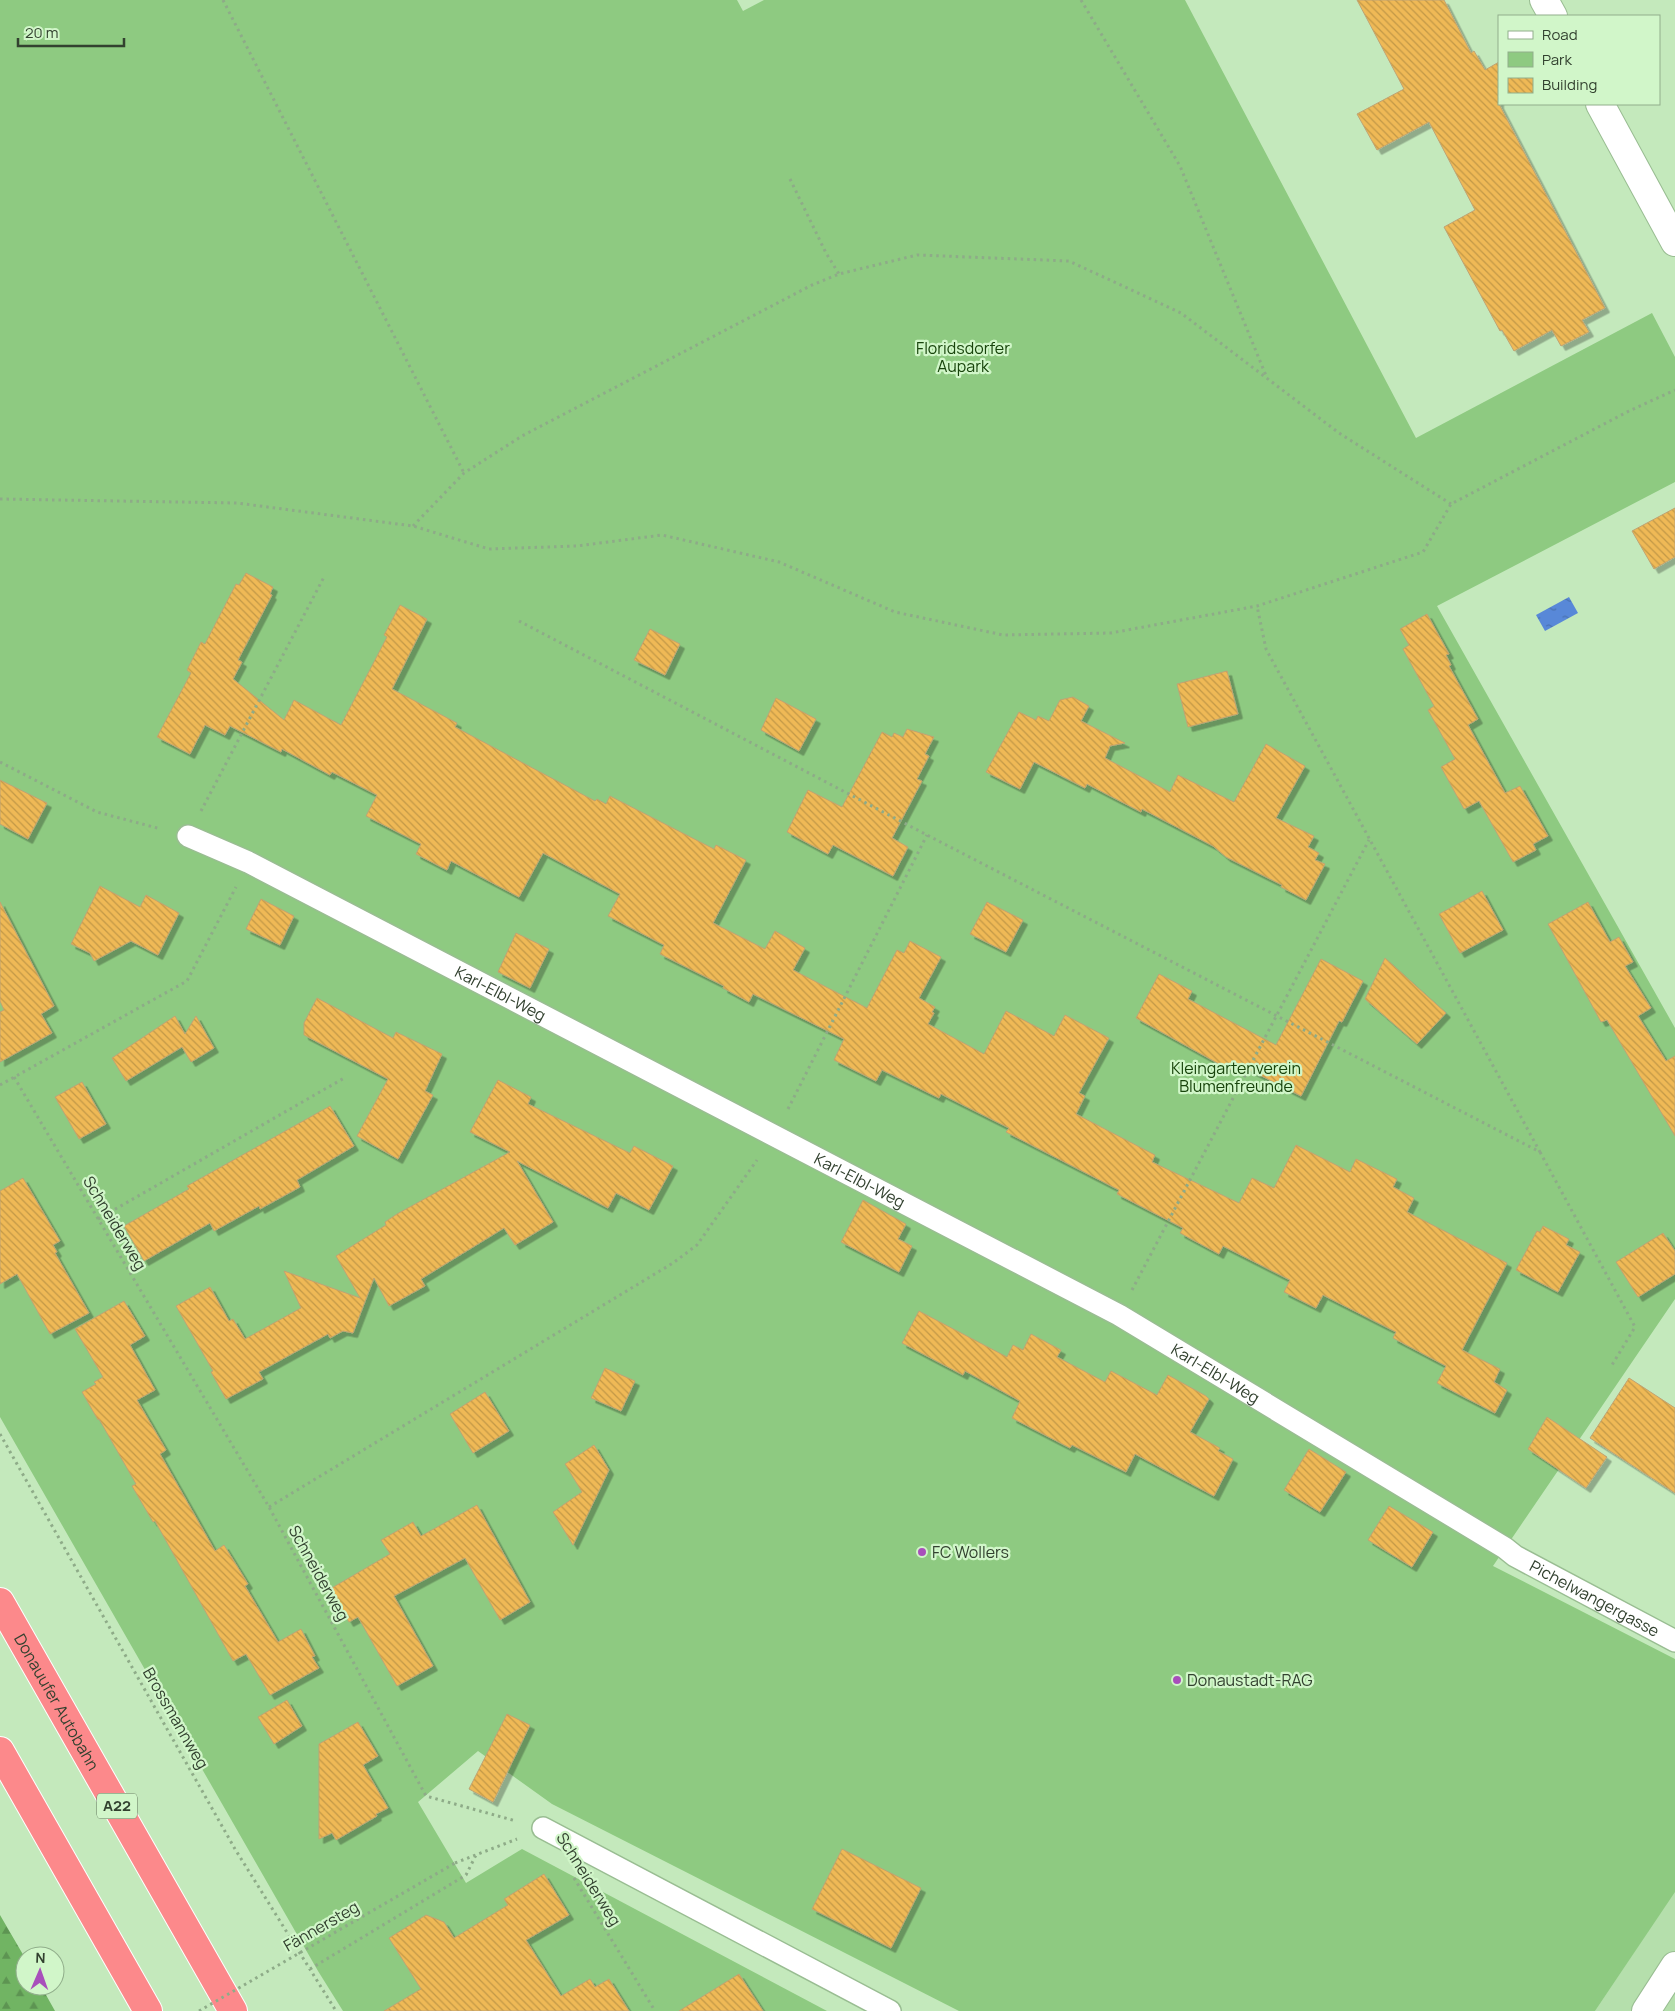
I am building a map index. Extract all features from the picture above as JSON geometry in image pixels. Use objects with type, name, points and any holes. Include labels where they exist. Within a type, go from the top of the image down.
[{"type":"highway","name":"Donauufer Autobahn","points":[[0,1602],[233,2011]]},
{"type":"highway","points":[[0,1751],[148,2011]]},
{"type":"street","points":[[1544,0],[1552,15]]},
{"type":"street","points":[[1601,105],[1675,242]]},
{"type":"street","points":[[1646,2011],[1675,1966]]},
{"type":"lane","name":"Karl-Elbl-Weg","points":[[188,836],[248,862],[1119,1315],[1505,1548],[1515,1556]]},
{"type":"lane","name":"Pichelwangergasse","points":[[1515,1556],[1675,1641]]},
{"type":"lane","points":[[543,1828],[890,2011]]},
{"type":"path","points":[[223,0],[464,473]]},
{"type":"path","points":[[1081,0],[1180,166],[1267,378]]},
{"type":"path","points":[[790,179],[826,253],[839,274]]},
{"type":"path","points":[[413,526],[464,473],[522,436],[812,285],[839,274],[917,255],[1069,261],[1181,313],[1339,433],[1451,504]]},
{"type":"path","points":[[0,499],[237,503],[413,526],[489,548],[577,546],[662,535],[779,562],[895,612],[1003,635],[1111,633],[1257,606],[1423,552],[1451,504],[1629,411],[1675,390]]},
{"type":"path","points":[[0,762],[97,812],[188,836],[324,577]]},
{"type":"path","points":[[1257,606],[1266,649],[1635,1327],[1612,1365]]},
{"type":"path","points":[[519,621],[927,835],[1540,1152]]},
{"type":"path","points":[[269,1507],[673,1263],[696,1245],[774,1136],[927,835]]},
{"type":"path","points":[[1119,1315],[1370,839]]},
{"type":"path","points":[[0,1085],[187,981],[248,862]]},
{"type":"path","name":"Schneiderweg","points":[[14,1077],[269,1507],[426,1796],[543,1828]]},
{"type":"path","points":[[98,1219],[346,1077]]},
{"type":"path","name":"Brossmannweg","points":[[0,1434],[235,1849],[336,2011]]},
{"type":"path","name":"Fännersteg","points":[[199,2011],[456,1862],[543,1828]]},
{"type":"path","points":[[310,1969],[466,1875],[476,1855]]},
{"type":"path","name":"Schneiderweg","points":[[571,1874],[655,2011]]},
{"type":"shaded area","points":[[1675,1891],[1675,2011],[1595,2011]]},
{"type":"green space","points":[[0,0],[737,0],[743,11],[764,0],[1185,0],[1416,438],[1652,313],[1675,357],[1675,482],[1437,606],[1675,1028],[1675,1299],[1493,1566],[1675,1659],[1675,1892],[1595,2011],[959,2011],[552,1804],[478,1751],[418,1802],[466,1883],[522,1849],[827,2011],[343,2011],[318,1971],[0,1417]]},
{"type":"green space","points":[[0,1915],[18,1946],[15,1946],[15,1996],[47,1996],[55,2011],[0,2011]]},
{"type":"water","points":[[1569,597],[1578,613],[1545,631],[1536,615]]},
{"type":"building","points":[[1357,0],[1444,0],[1471,53],[1474,51],[1485,70],[1498,63],[1498,105],[1605,308],[1582,320],[1589,332],[1561,346],[1552,330],[1514,351],[1502,330],[1500,331],[1444,227],[1475,210],[1429,122],[1377,150],[1357,114],[1404,89]]},
{"type":"building","points":[[1675,508],[1675,557],[1654,569],[1632,531]]},
{"type":"building","points":[[246,573],[273,587],[270,594],[272,595],[238,660],[242,662],[233,679],[284,720],[294,700],[341,725],[387,637],[384,635],[400,605],[427,619],[392,689],[457,723],[455,727],[595,801],[597,799],[606,804],[610,796],[714,849],[716,845],[746,860],[713,923],[765,949],[775,931],[805,948],[793,970],[867,1008],[897,950],[904,953],[910,941],[941,957],[919,998],[935,1007],[928,1024],[984,1054],[1006,1011],[1054,1036],[1065,1015],[1109,1038],[1079,1093],[1085,1096],[1076,1114],[1155,1155],[1152,1162],[1239,1203],[1252,1178],[1274,1188],[1296,1145],[1350,1172],[1356,1159],[1397,1179],[1393,1187],[1414,1198],[1407,1212],[1507,1263],[1462,1350],[1500,1369],[1494,1382],[1507,1390],[1495,1413],[1437,1383],[1446,1366],[1393,1338],[1396,1332],[1323,1295],[1316,1308],[1284,1292],[1290,1280],[1223,1246],[1219,1254],[1180,1233],[1183,1228],[1117,1194],[1119,1190],[1006,1132],[1009,1128],[941,1094],[939,1098],[882,1070],[876,1081],[834,1060],[844,1039],[753,994],[749,1002],[723,988],[724,986],[660,954],[664,945],[608,916],[620,894],[543,853],[519,897],[451,861],[447,870],[416,854],[421,844],[366,816],[377,795],[332,772],[330,775],[282,749],[281,752],[230,726],[225,735],[205,725],[190,754],[157,737],[191,673],[187,670],[201,642],[205,644],[236,584],[239,585]]},
{"type":"building","points":[[1427,614],[1449,654],[1446,655],[1451,665],[1449,666],[1478,719],[1468,725],[1505,793],[1520,786],[1548,836],[1533,844],[1536,850],[1513,862],[1479,801],[1464,809],[1441,767],[1455,759],[1428,710],[1434,706],[1403,649],[1409,645],[1400,629]]},
{"type":"building","points":[[650,629],[680,644],[665,675],[634,660]]},
{"type":"building","points":[[1227,671],[1238,714],[1188,727],[1177,684]]},
{"type":"building","points":[[1073,697],[1089,706],[1081,721],[1125,743],[1110,746],[1105,758],[1170,792],[1178,775],[1234,802],[1266,744],[1305,766],[1276,818],[1314,836],[1308,847],[1319,853],[1315,860],[1325,864],[1306,900],[1281,887],[1282,885],[1226,857],[1213,846],[1142,809],[1141,812],[1087,784],[1085,788],[1034,762],[1020,789],[986,772],[1019,712],[1036,720],[1038,716],[1049,721],[1060,700]]},
{"type":"building","points":[[776,698],[816,719],[799,751],[761,730]]},
{"type":"building","points":[[907,729],[934,737],[925,754],[929,756],[917,779],[922,781],[892,838],[908,847],[893,876],[833,845],[828,854],[787,832],[808,790],[842,807],[882,732],[892,737],[894,733],[903,737]]},
{"type":"building","points":[[0,780],[47,803],[28,839],[0,824]]},
{"type":"building","points":[[100,886],[140,907],[146,895],[179,913],[158,955],[131,941],[94,961],[90,953],[71,944]]},
{"type":"building","points":[[1482,891],[1503,930],[1460,953],[1439,914]]},
{"type":"building","points":[[261,899],[294,916],[280,945],[246,929]]},
{"type":"building","points":[[0,902],[54,1006],[41,1014],[52,1033],[0,1062],[0,1012],[4,1010],[0,1001]]},
{"type":"building","points":[[987,902],[1023,920],[1006,952],[970,934]]},
{"type":"building","points":[[1588,902],[1610,942],[1619,937],[1633,962],[1625,966],[1651,1008],[1638,1016],[1666,1061],[1675,1056],[1675,1136],[1607,1020],[1601,1022],[1548,924]]},
{"type":"building","points":[[516,933],[549,949],[530,988],[498,972]]},
{"type":"building","points":[[1385,958],[1446,1013],[1417,1044],[1365,999]]},
{"type":"building","points":[[1321,959],[1363,981],[1342,1022],[1339,1021],[1301,1096],[1234,1062],[1230,1070],[1136,1018],[1159,974],[1192,991],[1188,999],[1276,1045]]},
{"type":"building","points":[[317,998],[393,1038],[396,1032],[442,1054],[425,1091],[433,1095],[398,1159],[357,1136],[388,1079],[304,1035],[304,1023]]},
{"type":"building","points":[[175,1016],[185,1034],[196,1016],[214,1048],[191,1062],[182,1047],[126,1081],[112,1058]]},
{"type":"building","points":[[498,1080],[531,1097],[528,1104],[630,1153],[634,1146],[673,1166],[649,1210],[616,1193],[608,1208],[517,1161],[553,1222],[515,1245],[504,1228],[421,1279],[425,1286],[389,1306],[374,1278],[353,1333],[343,1331],[330,1338],[328,1334],[259,1372],[263,1379],[226,1399],[211,1372],[213,1371],[176,1306],[210,1287],[229,1321],[233,1319],[245,1339],[301,1308],[284,1271],[360,1298],[336,1256],[386,1225],[385,1222],[397,1214],[510,1152],[470,1132]]},
{"type":"building","points":[[82,1082],[106,1124],[79,1139],[55,1097]]},
{"type":"building","points":[[330,1106],[354,1146],[297,1180],[300,1187],[260,1209],[259,1206],[214,1231],[210,1223],[144,1261],[124,1226],[189,1189],[187,1186]]},
{"type":"building","points":[[23,1178],[60,1241],[53,1245],[57,1252],[55,1253],[89,1313],[50,1334],[17,1274],[0,1284],[0,1191]]},
{"type":"building","points":[[863,1200],[906,1224],[898,1239],[912,1246],[899,1272],[841,1242]]},
{"type":"building","points":[[1543,1226],[1569,1239],[1566,1245],[1580,1252],[1558,1292],[1516,1270],[1537,1231],[1540,1232]]},
{"type":"building","points":[[1663,1233],[1675,1251],[1675,1274],[1638,1297],[1616,1262]]},
{"type":"building","points":[[124,1301],[145,1336],[130,1345],[155,1390],[137,1400],[166,1450],[160,1454],[215,1551],[224,1545],[248,1584],[245,1586],[278,1642],[301,1629],[315,1656],[312,1657],[319,1668],[270,1695],[246,1654],[233,1661],[155,1521],[153,1522],[132,1486],[136,1484],[82,1392],[96,1384],[94,1382],[103,1377],[75,1329]]},
{"type":"building","points":[[919,1311],[1007,1357],[1013,1345],[1023,1350],[1031,1334],[1061,1350],[1057,1357],[1105,1382],[1111,1371],[1157,1395],[1168,1375],[1206,1396],[1209,1399],[1190,1432],[1220,1448],[1218,1451],[1233,1459],[1214,1496],[1135,1454],[1126,1472],[1072,1445],[1070,1448],[1012,1418],[1020,1401],[965,1371],[963,1375],[902,1343]]},
{"type":"building","points":[[605,1368],[635,1381],[621,1411],[591,1398]]},
{"type":"building","points":[[1629,1378],[1675,1408],[1675,1493],[1590,1438]]},
{"type":"building","points":[[485,1392],[509,1431],[473,1453],[450,1414]]},
{"type":"building","points":[[1547,1417],[1607,1457],[1586,1488],[1528,1449]]},
{"type":"building","points":[[594,1445],[609,1470],[573,1545],[553,1512],[582,1492],[565,1464]]},
{"type":"building","points":[[1309,1449],[1346,1472],[1320,1512],[1284,1490]]},
{"type":"building","points":[[477,1505],[530,1602],[500,1620],[465,1558],[394,1596],[433,1666],[397,1686],[358,1617],[349,1622],[330,1589],[390,1554],[381,1540],[413,1522],[421,1536]]},
{"type":"building","points":[[1389,1506],[1433,1532],[1412,1567],[1368,1540]]},
{"type":"building","points":[[287,1700],[302,1726],[274,1744],[258,1717]]},
{"type":"building","points":[[507,1714],[530,1725],[493,1802],[469,1789]]},
{"type":"building","points":[[358,1722],[378,1756],[363,1765],[388,1808],[336,1840],[332,1833],[319,1839],[319,1744]]},
{"type":"building","points":[[842,1849],[921,1888],[891,1948],[812,1909]]},
{"type":"building","points":[[544,1874],[569,1915],[526,1940],[561,1996],[590,1979],[595,1987],[609,1979],[629,2011],[384,2011],[421,1989],[389,1938],[426,1915],[444,1922],[454,1938],[508,1905],[504,1899]]},
{"type":"building","points":[[739,1974],[763,2011],[679,2011]]},
{"type":"place","name":"FC Wollers","points":[[922,1552]]},
{"type":"place","name":"Donaustadt-RAG","points":[[1177,1680]]},
{"type":"park label","name":"Floridsdorfer Aupark","points":[[963,357]]},
{"type":"park label","name":"Kleingartenverein Blumenfreunde","points":[[1236,1077]]}]
